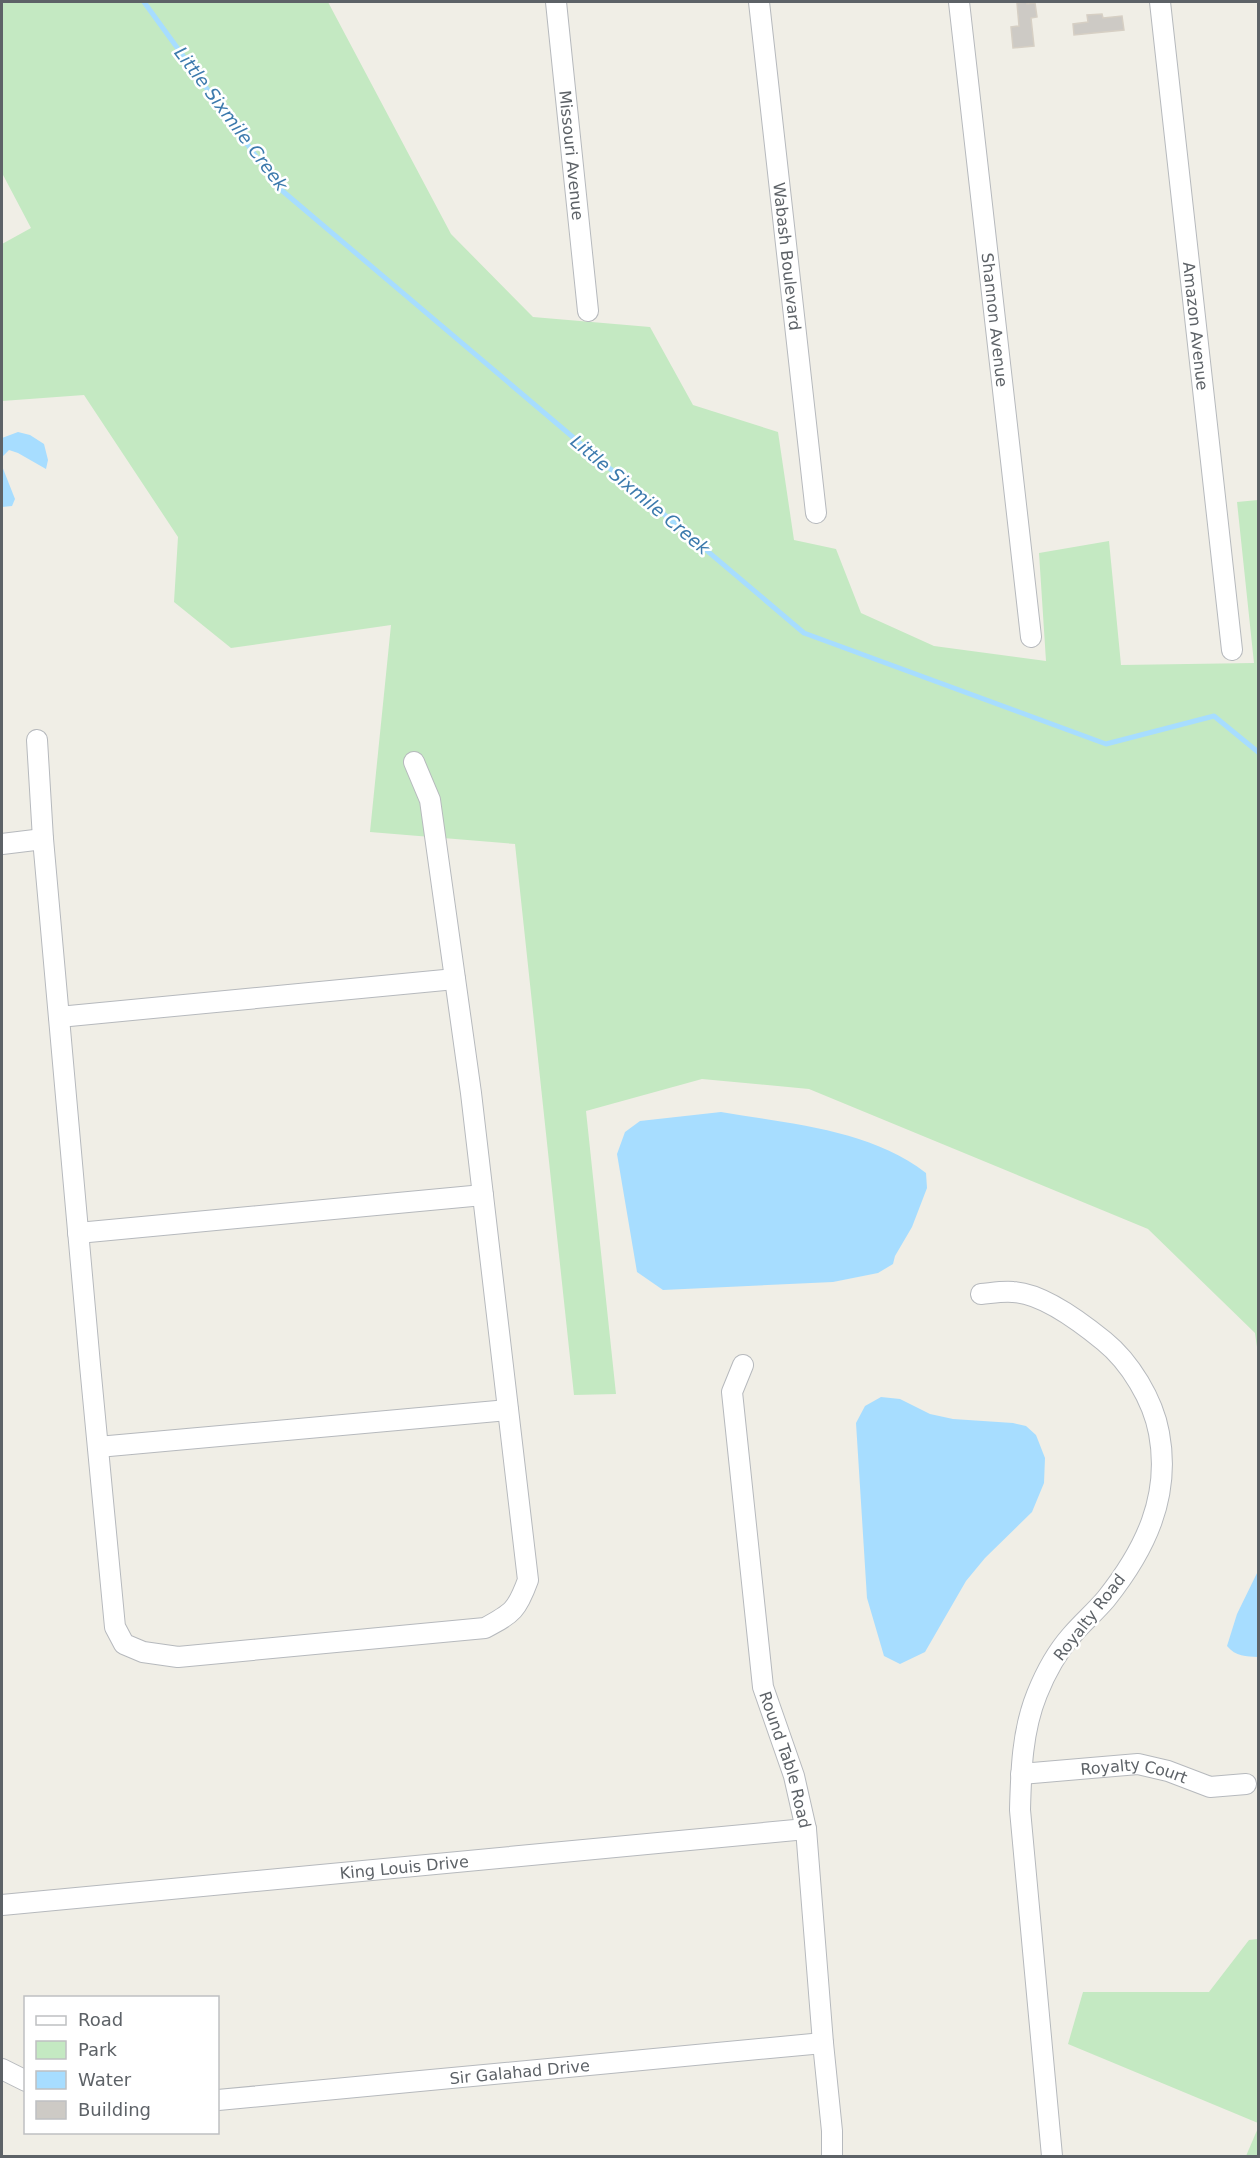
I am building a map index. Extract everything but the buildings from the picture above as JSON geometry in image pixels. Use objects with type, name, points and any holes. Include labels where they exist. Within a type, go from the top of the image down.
[{"type":"street","name":"Missouri Avenue","points":[[556,2],[588,311]]},
{"type":"street","name":"Wabash Boulevard","points":[[759,2],[816,513]]},
{"type":"street","name":"Shannon Avenue","points":[[959,2],[1031,637]]},
{"type":"street","name":"Amazon Avenue","points":[[1160,2],[1232,650]]},
{"type":"street","points":[[37,740],[43,839],[115,1627],[124,1644],[143,1652],[178,1657],[485,1628],[507,1616],[520,1603],[528,1580],[455,979],[430,800],[414,762]]},
{"type":"street","points":[[2,844],[43,839]]},
{"type":"street","points":[[59,1017],[455,979]]},
{"type":"street","points":[[78,1233],[483,1195]]},
{"type":"street","name":"Royalty Road","points":[[981,1294],[1016,1292],[1050,1303],[1112,1347],[1144,1390],[1156,1419],[1162,1450],[1162,1481],[1157,1510],[1139,1551],[1105,1601],[1071,1636],[1054,1661],[1037,1694],[1027,1725],[1021,1774],[1020,1810],[1052,2157]]},
{"type":"street","name":"Round Table Road","points":[[743,1365],[732,1392],[763,1687],[794,1776],[806,1829],[832,2131],[832,2157]]},
{"type":"street","points":[[98,1447],[508,1410]]},
{"type":"street","name":"Royalty Court","points":[[1021,1774],[1138,1764],[1168,1771],[1210,1787],[1246,1784]]},
{"type":"street","name":"King Louis Drive","points":[[2,1905],[806,1829]]},
{"type":"street","name":"Sir Galahad Drive","points":[[219,2100],[823,2043]]},
{"type":"street","points":[[2,2069],[24,2080]]},
{"type":"green space","points":[[2,2],[328,2],[451,234],[533,317],[650,327],[693,405],[778,432],[794,540],[836,549],[861,613],[934,646],[1046,661],[1039,553],[1109,541],[1121,665],[1254,663],[1237,502],[1258,500],[1258,1354],[1255,1333],[1148,1229],[809,1089],[702,1079],[586,1111],[616,1394],[574,1395],[515,844],[370,832],[391,625],[231,648],[174,602],[178,537],[84,395],[2,401],[2,244],[31,228],[2,173]]},
{"type":"green space","points":[[1258,1939],[1258,2123],[1068,2044],[1083,1992],[1209,1992],[1249,1940]]},
{"type":"green space","points":[[1258,2128],[1258,2156],[1246,2156]]},
{"type":"water","points":[[18,432],[30,435],[44,444],[48,460],[46,469],[9,450],[3,456],[2,464],[2,438]]},
{"type":"water","points":[[2,466],[15,499],[12,506],[2,507]]},
{"type":"water","points":[[721,1112],[828,1130],[880,1147],[904,1158],[926,1173],[927,1188],[912,1227],[895,1256],[893,1264],[878,1273],[833,1282],[663,1290],[637,1272],[617,1154],[625,1132],[640,1121]]},
{"type":"water","points":[[881,1397],[900,1399],[930,1414],[953,1419],[1026,1426],[1036,1435],[1045,1458],[1044,1483],[1032,1512],[985,1558],[966,1581],[925,1652],[900,1664],[884,1656],[867,1598],[856,1423],[865,1406]]},
{"type":"water","points":[[1258,1571],[1258,1657],[1238,1654],[1227,1646],[1237,1614]]},
{"type":"waterway","name":"Little Sixmile Creek","points":[[144,2],[279,188],[804,633],[1106,744],[1214,716],[1258,752]]}]
